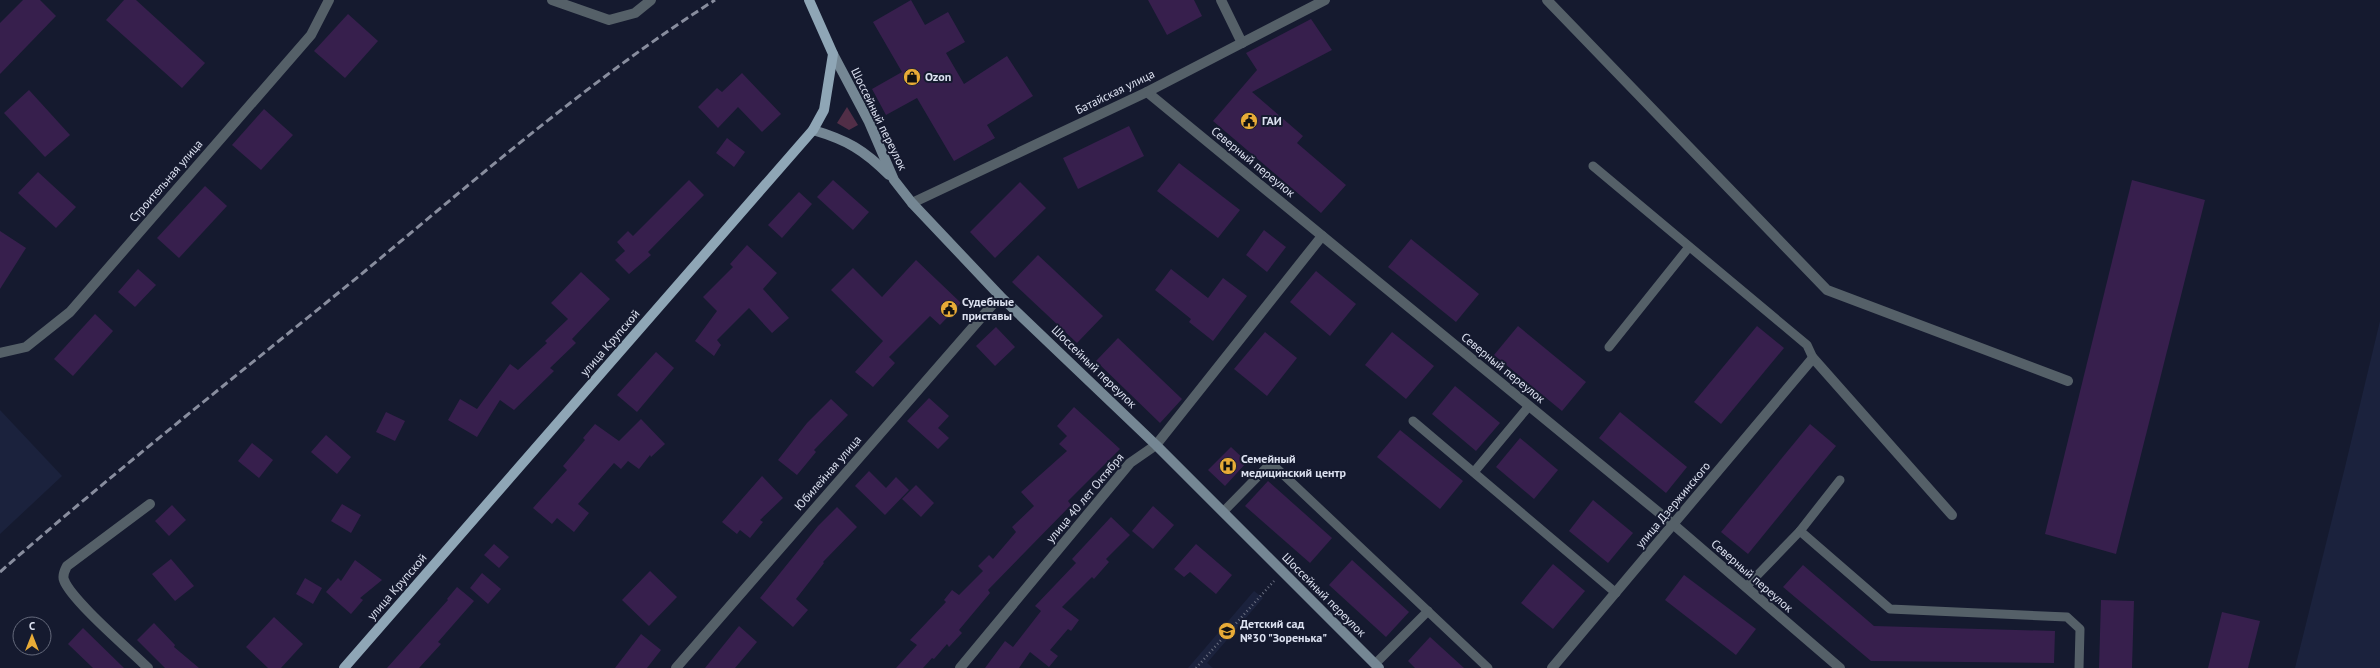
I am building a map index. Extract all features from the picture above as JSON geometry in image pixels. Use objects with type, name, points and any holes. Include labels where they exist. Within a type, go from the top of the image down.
[{"type":"main road","points":[[809,0],[833,54]]},
{"type":"main road","name":"улица Крупской","points":[[344,668],[813,130],[824,110],[833,54]]},
{"type":"main road","name":"Шоссейный переулок","points":[[833,54],[869,122],[894,180],[912,203],[1000,296],[1156,445],[1377,666]]},
{"type":"main road","points":[[813,130],[840,138],[870,156],[894,180]]},
{"type":"street","name":"Строительная улица","points":[[0,353],[26,346],[70,312],[311,35],[329,0]]},
{"type":"street","points":[[552,0],[609,20],[635,13],[651,0]]},
{"type":"street","points":[[1220,0],[1242,43]]},
{"type":"street","name":"Батайская улица","points":[[912,203],[1147,92],[1325,0]]},
{"type":"street","points":[[1547,0],[1827,290],[2068,381]]},
{"type":"street","name":"Северный переулок","points":[[1147,92],[1674,525],[1840,668]]},
{"type":"street","name":"улица 40 лет Октября","points":[[960,668],[1130,463],[1156,445],[1322,236]]},
{"type":"street","name":"Юбилейная улица","points":[[676,668],[1000,296]]},
{"type":"street","points":[[1813,358],[1952,515]]},
{"type":"street","name":"улица Дзержинского","points":[[1552,668],[1674,525],[1813,358]]},
{"type":"street","points":[[148,668],[74,595],[64,580],[63,573],[67,566],[150,504]]},
{"type":"lane","points":[[1592,166],[1807,345],[1813,358]]},
{"type":"lane","points":[[1609,347],[1689,247]]},
{"type":"lane","points":[[1474,472],[1529,406]]},
{"type":"lane","points":[[1413,421],[1616,593]]},
{"type":"lane","points":[[1223,512],[1272,463],[1488,668]]},
{"type":"lane","points":[[1746,587],[1800,531],[1840,480]]},
{"type":"lane","points":[[1800,531],[1890,609],[2067,617],[2080,630],[2079,668]]},
{"type":"lane","points":[[1377,666],[1428,611]]},
{"type":"path","points":[[1196,668],[1282,571]]},
{"type":"shaded area","points":[[847,107],[858,125],[849,130],[837,123]]},
{"type":"shaded area","points":[[2380,321],[2380,668],[2295,668],[2345,467]]},
{"type":"shaded area","points":[[0,410],[62,476],[0,534]]},
{"type":"shaded area","name":"Детский сад №30 \"Зоренька\"","points":[[1254,591],[1263,598],[1207,663],[1213,668],[1188,668]]},
{"type":"building","points":[[23,0],[40,0],[56,16],[0,74],[0,23]]},
{"type":"building","points":[[124,0],[136,0],[205,63],[182,88],[106,20]]},
{"type":"building","points":[[911,0],[925,25],[948,12],[965,42],[946,53],[964,84],[1007,56],[1033,96],[987,125],[995,138],[954,161],[917,98],[886,115],[872,89],[902,72],[873,22]]},
{"type":"building","points":[[1148,0],[1194,0],[1202,16],[1167,35]]},
{"type":"building","points":[[348,14],[378,41],[345,78],[314,51]]},
{"type":"building","points":[[1311,19],[1332,50],[1252,92],[1303,136],[1297,143],[1346,185],[1321,213],[1213,121],[1257,70],[1246,53]]},
{"type":"building","points":[[742,73],[781,114],[762,132],[738,107],[718,128],[698,107],[717,88],[722,92]]},
{"type":"building","points":[[29,90],[70,135],[45,157],[4,113]]},
{"type":"building","points":[[264,109],[293,135],[261,170],[232,145]]},
{"type":"building","points":[[1129,126],[1144,156],[1078,189],[1063,158]]},
{"type":"building","points":[[727,138],[745,152],[734,167],[716,153]]},
{"type":"building","points":[[1179,163],[1240,210],[1218,238],[1157,191]]},
{"type":"building","points":[[38,172],[76,207],[56,228],[18,193]]},
{"type":"building","points":[[689,180],[704,195],[648,252],[651,255],[629,274],[615,260],[625,251],[617,242],[628,231],[633,236]]},
{"type":"building","points":[[833,180],[869,212],[853,230],[817,197]]},
{"type":"building","points":[[2132,180],[2205,200],[2116,554],[2045,534]]},
{"type":"building","points":[[1020,182],[1046,208],[995,258],[970,232]]},
{"type":"building","points":[[205,186],[227,206],[179,258],[157,238]]},
{"type":"building","points":[[799,192],[812,204],[782,238],[768,225]]},
{"type":"building","points":[[1264,230],[1286,247],[1267,272],[1246,255]]},
{"type":"building","points":[[0,231],[26,248],[0,289]]},
{"type":"building","points":[[1411,239],[1479,294],[1456,322],[1388,267]]},
{"type":"building","points":[[747,245],[777,273],[763,289],[789,318],[772,333],[749,308],[717,340],[721,345],[714,356],[695,341],[717,311],[703,297],[733,267],[730,264]]},
{"type":"building","points":[[1038,255],[1103,316],[1077,343],[1012,282]]},
{"type":"building","points":[[916,260],[961,303],[940,325],[930,316],[889,357],[895,363],[873,387],[855,372],[883,341],[831,290],[853,268],[882,297]]},
{"type":"building","points":[[138,269],[156,285],[135,307],[118,292]]},
{"type":"building","points":[[1171,269],[1208,298],[1223,278],[1247,296],[1213,341],[1189,322],[1191,319],[1155,290]]},
{"type":"building","points":[[1316,271],[1356,304],[1330,336],[1290,302]]},
{"type":"building","points":[[581,272],[610,299],[572,339],[576,343],[550,368],[554,371],[514,410],[500,400],[477,437],[448,420],[460,399],[477,409],[510,364],[518,370],[547,343],[545,341],[568,319],[551,303]]},
{"type":"building","points":[[95,314],[113,331],[73,376],[54,359]]},
{"type":"building","points":[[1518,326],[1586,382],[1562,411],[1494,355]]},
{"type":"building","points":[[1757,326],[1784,348],[1721,424],[1694,402]]},
{"type":"building","points":[[996,327],[1015,347],[995,366],[976,346]]},
{"type":"building","points":[[1265,332],[1297,358],[1267,396],[1234,369]]},
{"type":"building","points":[[1392,332],[1434,366],[1406,399],[1365,365]]},
{"type":"building","points":[[1118,338],[1182,399],[1160,423],[1096,361]]},
{"type":"building","points":[[656,352],[674,368],[637,412],[617,395]]},
{"type":"building","points":[[1455,386],[1500,423],[1476,451],[1432,414]]},
{"type":"building","points":[[929,398],[949,416],[938,428],[949,438],[938,449],[907,421]]},
{"type":"building","points":[[831,399],[848,415],[814,450],[816,452],[797,475],[778,460],[807,423]]},
{"type":"building","points":[[1074,407],[1120,449],[1068,501],[1071,505],[988,590],[990,593],[959,630],[962,633],[949,647],[947,644],[934,659],[932,658],[923,668],[896,668],[917,645],[910,640],[946,602],[944,600],[952,590],[959,595],[983,571],[978,566],[989,555],[993,559],[1016,532],[1012,527],[1034,506],[1021,492],[1067,451],[1059,444],[1067,436],[1057,426]]},
{"type":"building","points":[[386,412],[405,421],[395,441],[376,432]]},
{"type":"building","points":[[1620,412],[1687,467],[1666,493],[1599,438]]},
{"type":"building","points":[[641,419],[665,444],[651,457],[650,455],[639,469],[628,461],[621,469],[614,463],[578,504],[589,513],[574,532],[557,518],[552,524],[533,508],[567,470],[563,466],[585,440],[583,438],[595,424],[619,441]]},
{"type":"building","points":[[1810,424],[1836,446],[1748,554],[1721,532]]},
{"type":"building","points":[[1400,430],[1463,481],[1440,509],[1377,457]]},
{"type":"building","points":[[326,435],[351,457],[337,474],[311,452]]},
{"type":"building","points":[[1520,438],[1558,470],[1534,499],[1496,467]]},
{"type":"building","points":[[252,443],[273,460],[259,478],[238,461]]},
{"type":"building","name":"Семейный медицинский центр","points":[[1231,447],[1247,462],[1225,486],[1208,470]]},
{"type":"building","points":[[869,471],[886,488],[896,477],[909,490],[885,515],[855,486]]},
{"type":"building","points":[[762,476],[783,498],[760,520],[763,522],[750,538],[740,530],[737,534],[722,522]]},
{"type":"building","points":[[1268,481],[1332,538],[1310,563],[1245,506]]},
{"type":"building","points":[[916,485],[934,503],[921,517],[902,499]]},
{"type":"building","points":[[1593,500],[1633,533],[1608,563],[1569,531]]},
{"type":"building","points":[[342,504],[361,515],[351,533],[331,521]]},
{"type":"building","points":[[172,505],[186,520],[169,536],[155,521]]},
{"type":"building","points":[[1153,506],[1174,525],[1153,549],[1132,531]]},
{"type":"building","points":[[837,507],[857,527],[823,562],[824,563],[796,599],[808,610],[793,627],[760,598],[818,526]]},
{"type":"building","points":[[1111,517],[1130,535],[1106,559],[1109,562],[1094,579],[1092,577],[1062,607],[1079,620],[1071,631],[1068,629],[1050,650],[1058,656],[1049,667],[1030,652],[1019,668],[985,668],[1005,641],[1013,647],[1041,611],[1035,606],[1076,563],[1072,559]]},
{"type":"building","points":[[494,544],[509,557],[499,568],[484,555]]},
{"type":"building","points":[[1196,544],[1232,575],[1216,594],[1190,572],[1184,577],[1174,569]]},
{"type":"building","points":[[171,559],[194,586],[175,601],[152,574]]},
{"type":"building","points":[[355,560],[382,580],[360,598],[363,600],[351,614],[326,592],[338,578],[341,581]]},
{"type":"building","points":[[1352,560],[1409,612],[1386,637],[1329,585]]},
{"type":"building","points":[[1553,564],[1585,591],[1553,629],[1521,603]]},
{"type":"building","points":[[1803,565],[1874,626],[2055,631],[2054,663],[1871,661],[1783,587]]},
{"type":"building","points":[[650,571],[677,597],[649,626],[622,600]]},
{"type":"building","points":[[482,573],[501,589],[488,604],[470,588]]},
{"type":"building","points":[[1684,575],[1756,629],[1736,655],[1665,600]]},
{"type":"building","points":[[305,578],[322,588],[313,604],[296,594]]},
{"type":"building","points":[[457,587],[474,601],[438,642],[441,644],[419,668],[387,668],[448,600],[447,599]]},
{"type":"building","points":[[2101,600],[2134,601],[2132,668],[2099,668]]},
{"type":"building","points":[[2222,612],[2260,621],[2248,668],[2208,668]]},
{"type":"building","points":[[274,617],[303,644],[281,668],[268,668],[246,647]]},
{"type":"building","points":[[154,623],[175,645],[174,647],[199,668],[165,668],[137,640]]},
{"type":"building","points":[[739,626],[757,642],[735,668],[705,668]]},
{"type":"building","points":[[83,628],[124,668],[93,668],[68,644]]},
{"type":"building","points":[[641,634],[661,650],[647,668],[615,668]]},
{"type":"building","points":[[1430,637],[1464,668],[1415,668],[1408,661]]},
{"type":"railway","points":[[0,572],[133,459],[359,276],[533,132],[622,64],[715,0]]},
{"type":"place","name":"Ozon","points":[[912,77]]},
{"type":"place","name":"ГАИ","points":[[1249,121]]},
{"type":"place","name":"Судебные приставы","points":[[949,309]]},
{"type":"place","name":"Семейный медицинский центр","points":[[1228,466]]},
{"type":"place","name":"Детский сад №30 \"Зоренька\"","points":[[1227,631]]}]
